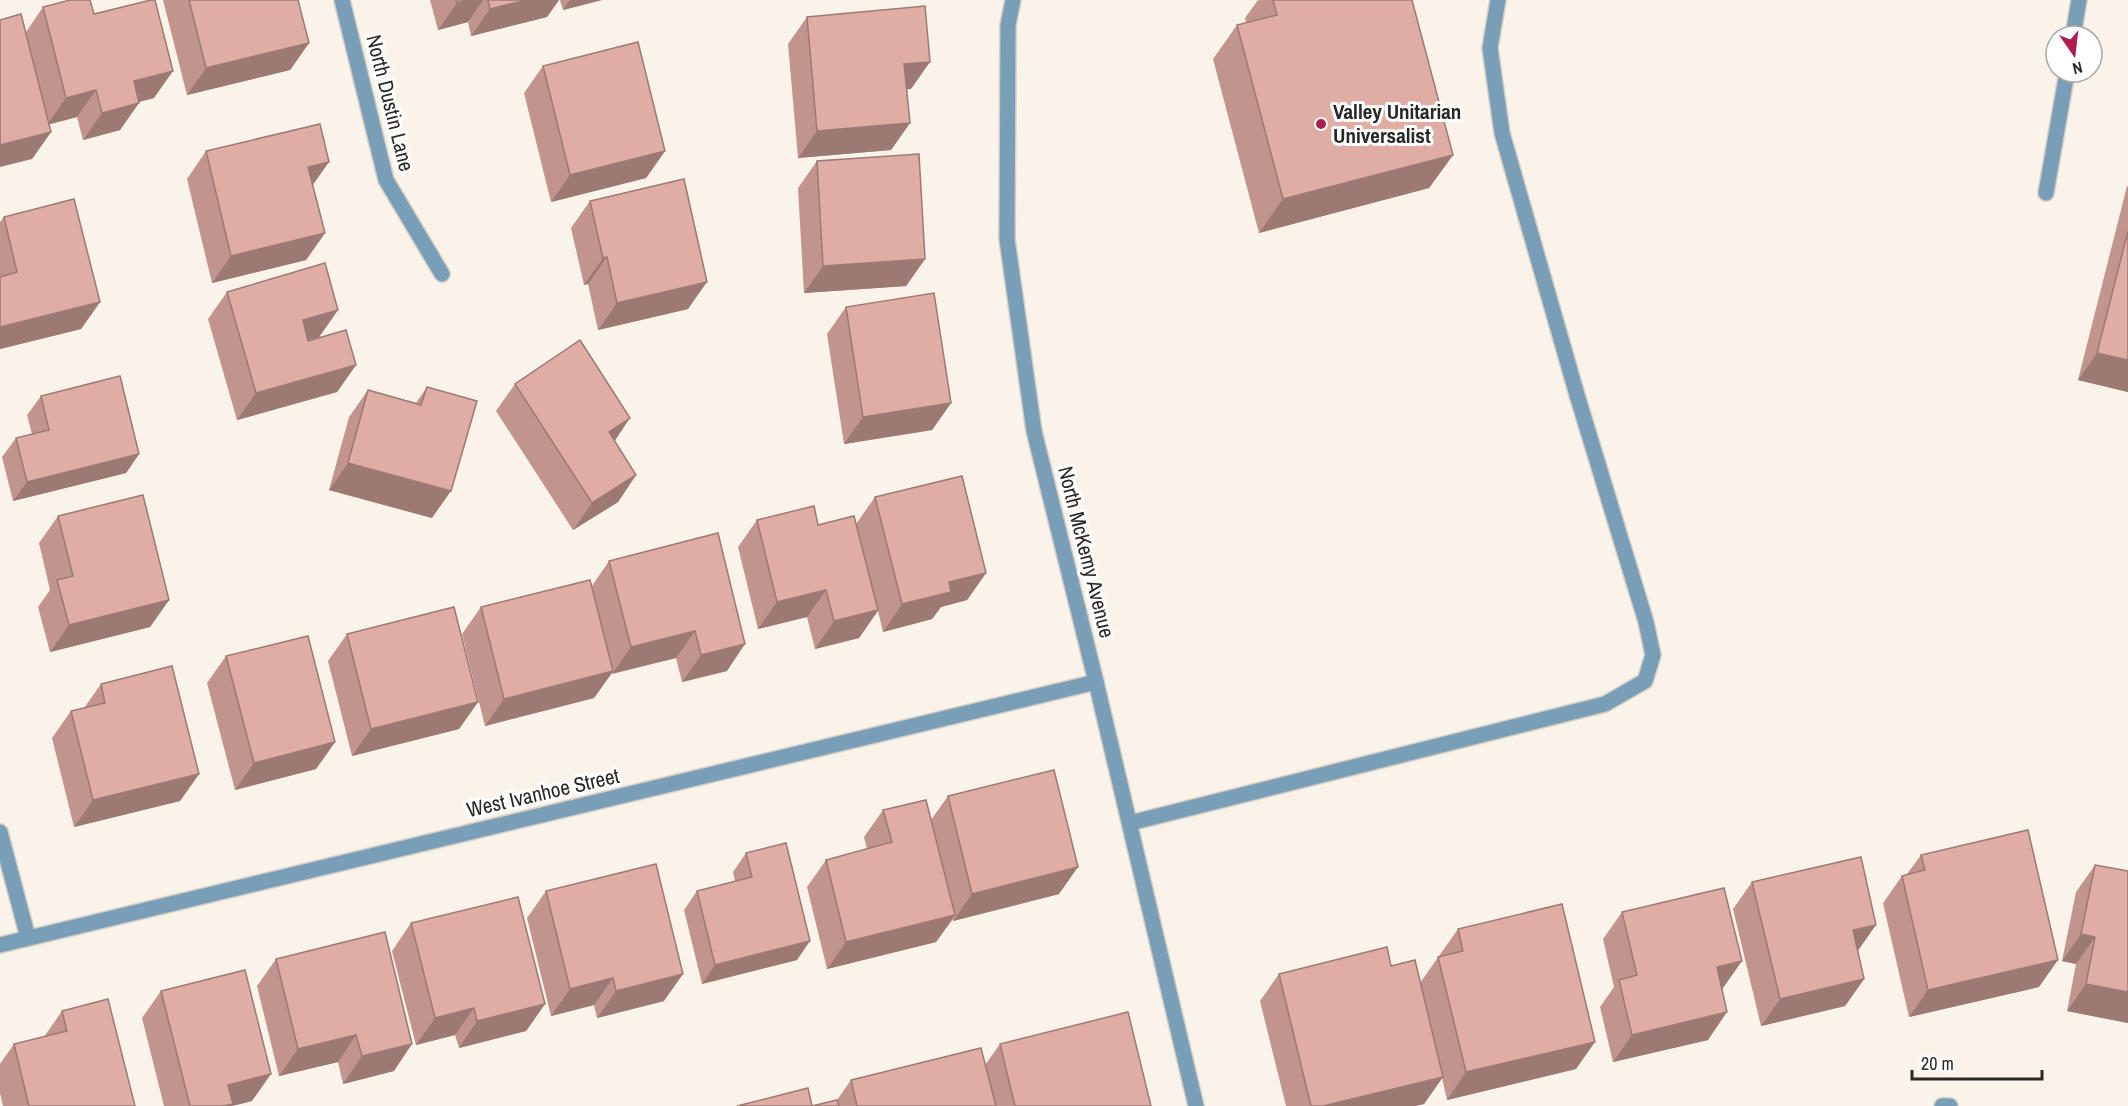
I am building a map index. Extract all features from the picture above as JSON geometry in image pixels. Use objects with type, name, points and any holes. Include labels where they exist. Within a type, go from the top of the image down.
[{"type":"street","name":"North Dustin Lane","points":[[342,0],[386,180],[442,274]]},
{"type":"street","name":"North McKemy Avenue","points":[[1013,0],[1008,25],[1007,239],[1034,431],[1130,823],[1196,1106]]},
{"type":"street","points":[[1130,823],[1605,704],[1645,681],[1653,655],[1646,622],[1577,395],[1502,133],[1490,48],[1498,0]]},
{"type":"street","points":[[2075,24],[2079,0]]},
{"type":"street","points":[[2046,193],[2065,84]]},
{"type":"street","name":"West Ivanhoe Street","points":[[0,945],[1096,682]]},
{"type":"street","points":[[0,832],[28,938]]},
{"type":"street","points":[[1941,1106],[1950,1106]]},
{"type":"building","points":[[70,0],[90,0],[94,14],[155,0],[173,71],[134,81],[139,103],[102,113],[96,90],[66,98],[43,7]]},
{"type":"building","points":[[189,0],[298,0],[309,43],[206,68]]},
{"type":"building","points":[[488,0],[527,0],[490,9]]},
{"type":"building","name":"Valley Unitarian Universalist","points":[[1273,0],[1412,0],[1453,155],[1283,199],[1237,25],[1277,15]]},
{"type":"building","points":[[925,6],[930,62],[904,64],[910,123],[817,131],[807,17]]},
{"type":"building","points":[[21,14],[51,132],[0,145],[0,20]]},
{"type":"building","points":[[638,42],[665,151],[570,175],[543,66]]},
{"type":"building","points":[[320,124],[329,162],[308,167],[325,233],[231,256],[206,151]]},
{"type":"building","points":[[919,154],[925,259],[823,266],[817,161]]},
{"type":"building","points":[[684,179],[707,282],[617,303],[607,257],[603,258],[590,201]]},
{"type":"building","points":[[74,199],[100,302],[0,327],[0,277],[17,272],[4,217]]},
{"type":"building","points":[[2128,231],[2128,360],[2097,353]]},
{"type":"building","points":[[325,263],[338,310],[303,320],[308,341],[346,330],[356,365],[256,393],[227,292]]},
{"type":"building","points":[[934,293],[951,403],[863,417],[846,307]]},
{"type":"building","points":[[580,340],[630,418],[609,432],[636,475],[592,503],[515,384]]},
{"type":"building","points":[[120,376],[139,454],[27,482],[16,438],[49,430],[41,396]]},
{"type":"building","points":[[427,387],[477,401],[451,491],[348,463],[368,390],[421,405]]},
{"type":"building","points":[[962,476],[986,573],[949,582],[951,592],[902,604],[875,497]]},
{"type":"building","points":[[143,495],[169,600],[69,625],[57,580],[73,576],[58,516]]},
{"type":"building","points":[[814,506],[818,525],[854,516],[878,610],[834,621],[826,590],[777,602],[757,520]]},
{"type":"building","points":[[718,533],[745,644],[701,655],[695,631],[631,647],[609,561]]},
{"type":"building","points":[[590,580],[613,671],[504,699],[481,607]]},
{"type":"building","points":[[454,607],[478,702],[371,729],[347,634]]},
{"type":"building","points":[[308,636],[335,742],[254,763],[226,656]]},
{"type":"building","points":[[172,666],[199,774],[93,800],[71,711],[105,703],[101,684]]},
{"type":"building","points":[[1054,770],[1078,867],[972,894],[948,796]]},
{"type":"building","points":[[926,800],[955,915],[846,942],[826,860],[892,842],[883,810]]},
{"type":"building","points":[[2028,830],[2058,960],[1928,990],[1902,876],[1925,870],[1921,855]]},
{"type":"building","points":[[786,843],[810,941],[715,965],[697,891],[752,877],[746,853]]},
{"type":"building","points":[[1861,857],[1876,925],[1853,930],[1864,979],[1780,999],[1752,882]]},
{"type":"building","points":[[656,864],[683,974],[616,991],[613,978],[570,989],[546,891]]},
{"type":"building","points":[[2095,865],[2128,871],[2128,992],[2086,984],[2095,937],[2081,934]]},
{"type":"building","points":[[1724,888],[1742,961],[1717,967],[1727,1012],[1632,1035],[1619,980],[1637,975],[1622,912]]},
{"type":"building","points":[[518,897],[545,1004],[477,1021],[474,1008],[435,1018],[411,923]]},
{"type":"building","points":[[1562,904],[1595,1042],[1466,1072],[1438,957],[1463,951],[1458,929]]},
{"type":"building","points":[[385,932],[412,1044],[362,1056],[356,1035],[298,1049],[276,959]]},
{"type":"building","points":[[1387,947],[1391,966],[1415,960],[1443,1077],[1323,1106],[1311,1106],[1279,974]]},
{"type":"building","points":[[245,970],[271,1074],[228,1085],[233,1104],[190,1106],[161,991]]},
{"type":"building","points":[[108,999],[135,1106],[29,1106],[14,1044],[67,1031],[62,1011]]},
{"type":"building","points":[[1128,1012],[1151,1106],[1015,1106],[1000,1044]]},
{"type":"building","points":[[981,1048],[996,1106],[857,1106],[851,1080]]},
{"type":"building","points":[[808,1088],[812,1106],[737,1106]]},
{"type":"building","points":[[837,1100],[839,1106],[812,1106]]},
{"type":"place","name":"Valley Unitarian Universalist","points":[[1321,124]]}]
